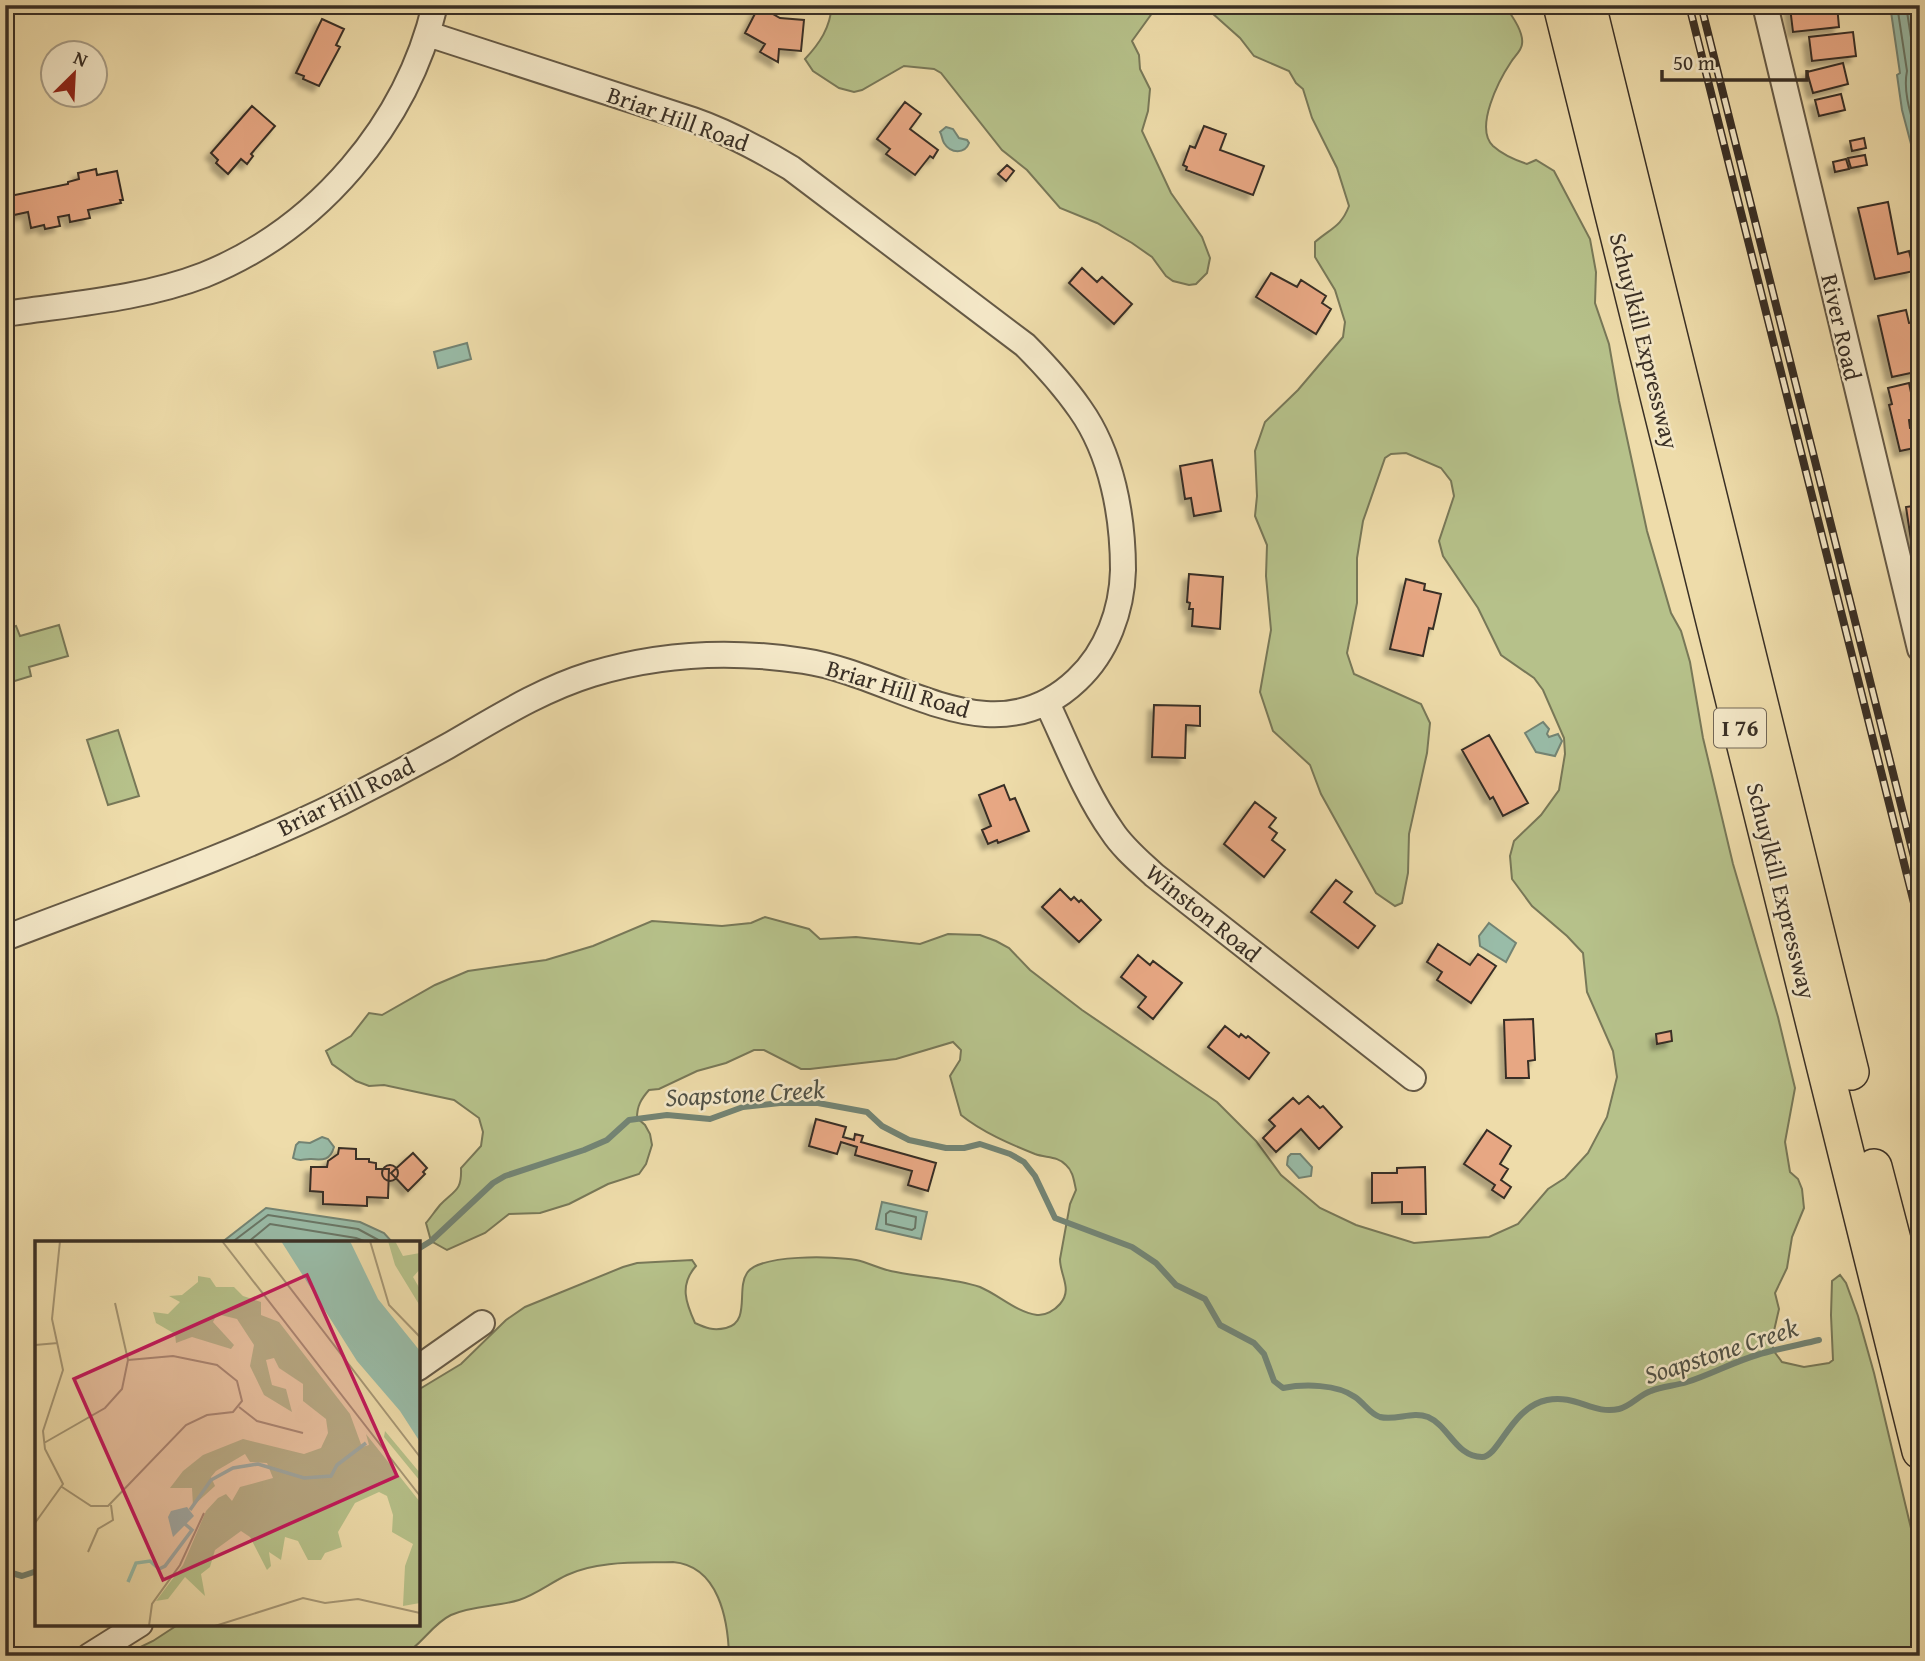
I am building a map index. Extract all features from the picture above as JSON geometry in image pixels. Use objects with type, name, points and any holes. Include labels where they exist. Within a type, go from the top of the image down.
[{"type":"highway","name":"Schuylkill Expressway","points":[[1561,5],[1920,1451]]},
{"type":"highway","name":"Schuylkill Expressway","points":[[1588,5],[1920,1343]]},
{"type":"street","points":[[5,314],[167,286],[205,274],[269,240],[329,193],[368,148],[405,86],[428,34],[435,5]]},
{"type":"street","name":"River Road","points":[[1765,5],[1920,649]]},
{"type":"street","name":"Briar Hill Road","points":[[5,938],[283,830],[410,767],[520,704],[554,688],[629,664],[670,657],[714,654],[807,662],[850,672],[952,710],[996,716],[1047,703],[1070,688],[1086,672],[1102,649],[1114,622],[1122,587],[1119,515],[1112,481],[1100,446],[1083,412],[1053,374],[1025,345],[790,168],[756,147],[706,124],[428,34]]},
{"type":"street","name":"Winston Road","points":[[1047,703],[1096,804],[1112,831],[1130,853],[1154,875],[1413,1078]]},
{"type":"street","points":[[420,1367],[482,1323]]},
{"type":"street","points":[[89,1656],[138,1626]]},
{"type":"green space","points":[[832,5],[1158,5],[1132,41],[1139,55],[1140,69],[1150,89],[1148,111],[1142,131],[1171,193],[1202,237],[1210,258],[1207,273],[1196,284],[1173,281],[1152,257],[1132,243],[1097,223],[1060,208],[1027,170],[1002,150],[941,73],[934,69],[904,66],[854,92],[839,88],[813,71],[805,59],[823,35]]},
{"type":"green space","points":[[1203,5],[1504,5],[1519,29],[1522,46],[1500,80],[1490,104],[1486,128],[1488,138],[1493,146],[1509,157],[1527,164],[1536,160],[1554,171],[1590,239],[1596,272],[1595,303],[1609,344],[1647,531],[1671,613],[1681,631],[1690,662],[1703,738],[1733,864],[1778,1017],[1795,1088],[1785,1142],[1790,1172],[1798,1179],[1802,1189],[1804,1208],[1792,1237],[1787,1268],[1775,1293],[1779,1309],[1773,1335],[1773,1350],[1782,1362],[1804,1367],[1833,1360],[1832,1281],[1840,1275],[1846,1283],[1858,1316],[1874,1373],[1920,1566],[1920,1656],[729,1656],[723,1611],[711,1584],[701,1573],[689,1566],[673,1562],[619,1563],[579,1570],[519,1600],[468,1609],[451,1615],[402,1656],[122,1656],[176,1626],[420,1626],[420,1389],[461,1364],[506,1320],[525,1307],[623,1267],[637,1263],[692,1260],[696,1266],[687,1280],[689,1308],[695,1323],[713,1329],[734,1325],[738,1319],[747,1273],[766,1262],[781,1259],[856,1260],[891,1271],[970,1284],[1037,1315],[1053,1310],[1064,1298],[1066,1288],[1060,1259],[1070,1204],[1076,1190],[1072,1173],[1063,1162],[1006,1142],[961,1115],[950,1076],[960,1060],[961,1050],[953,1042],[896,1059],[810,1069],[801,1069],[764,1050],[754,1050],[726,1063],[697,1071],[659,1089],[649,1090],[640,1103],[637,1118],[650,1134],[652,1145],[646,1164],[639,1174],[608,1184],[569,1204],[540,1213],[509,1214],[485,1233],[447,1250],[431,1241],[426,1223],[456,1190],[460,1182],[461,1168],[481,1146],[483,1132],[479,1118],[454,1100],[384,1085],[369,1086],[356,1081],[332,1064],[326,1051],[351,1036],[369,1013],[382,1015],[435,985],[468,971],[546,960],[593,946],[652,921],[722,926],[751,923],[765,917],[809,929],[820,939],[856,937],[920,944],[948,934],[980,935],[1009,948],[1030,970],[1082,1010],[1217,1102],[1256,1141],[1281,1175],[1320,1208],[1356,1225],[1414,1243],[1489,1237],[1518,1224],[1548,1189],[1565,1178],[1588,1153],[1607,1117],[1617,1077],[1613,1051],[1587,992],[1583,953],[1532,906],[1512,879],[1510,856],[1514,841],[1541,815],[1559,790],[1565,754],[1564,738],[1543,690],[1534,678],[1501,655],[1478,608],[1443,556],[1439,541],[1454,496],[1451,481],[1441,468],[1406,453],[1391,454],[1385,458],[1363,521],[1357,558],[1357,603],[1347,653],[1354,674],[1421,704],[1430,723],[1427,753],[1409,834],[1408,873],[1402,903],[1395,906],[1376,893],[1321,794],[1310,765],[1273,731],[1260,692],[1271,630],[1266,576],[1267,545],[1255,516],[1255,451],[1265,422],[1298,390],[1343,337],[1345,322],[1335,290],[1315,257],[1315,242],[1339,223],[1349,206],[1337,168],[1312,118],[1303,89],[1289,71],[1254,56],[1240,38]]},
{"type":"green space","points":[[59,625],[68,656],[29,667],[31,676],[5,684],[5,629],[16,626],[20,636]]},
{"type":"green space","points":[[118,730],[139,796],[108,805],[87,740]]},
{"type":"water","points":[[1890,5],[1920,5],[1920,178],[1902,110],[1897,75],[1900,73]]},
{"type":"water","points":[[946,127],[953,129],[959,138],[967,140],[967,147],[954,151],[947,147],[940,132]]},
{"type":"water","points":[[467,343],[471,359],[438,368],[434,352]]},
{"type":"water","points":[[1543,722],[1549,729],[1549,737],[1558,734],[1562,741],[1555,756],[1536,752],[1525,733]]},
{"type":"water","points":[[1489,923],[1516,943],[1506,962],[1480,946],[1479,936]]},
{"type":"water","points":[[322,1137],[328,1139],[334,1147],[328,1157],[300,1160],[293,1158],[299,1142],[310,1143]]},
{"type":"water","points":[[1291,1154],[1300,1154],[1312,1167],[1311,1176],[1299,1178],[1287,1165]]},
{"type":"water","points":[[882,1202],[927,1212],[921,1239],[876,1229]]},
{"type":"water","points":[[266,1208],[360,1222],[384,1233],[391,1241],[224,1241]]},
{"type":"building","points":[[1837,5],[1839,27],[1793,32],[1790,7]]},
{"type":"building","points":[[759,6],[780,18],[804,20],[801,51],[779,49],[778,62],[760,52],[765,44],[745,33]]},
{"type":"building","points":[[322,19],[344,29],[336,45],[340,47],[319,86],[296,73]]},
{"type":"building","points":[[1853,32],[1856,56],[1812,61],[1809,37]]},
{"type":"building","points":[[1843,63],[1848,84],[1813,93],[1807,72]]},
{"type":"building","points":[[1841,94],[1845,110],[1819,116],[1815,100]]},
{"type":"building","points":[[905,102],[921,114],[910,129],[938,150],[915,175],[886,154],[890,149],[877,139]]},
{"type":"building","points":[[252,106],[275,126],[251,154],[253,156],[247,164],[241,159],[228,174],[216,163],[218,160],[211,153]]},
{"type":"building","points":[[1204,126],[1226,134],[1220,150],[1264,166],[1253,195],[1186,170],[1187,167],[1183,165],[1190,146],[1195,148]]},
{"type":"building","points":[[1864,138],[1866,148],[1852,151],[1850,141]]},
{"type":"building","points":[[1865,155],[1867,165],[1851,168],[1848,158]]},
{"type":"building","points":[[1846,159],[1849,169],[1835,172],[1833,162]]},
{"type":"building","points":[[1007,165],[1014,171],[1006,181],[998,174]]},
{"type":"building","points":[[96,169],[97,175],[117,171],[123,200],[120,200],[121,203],[88,210],[90,218],[70,222],[69,215],[58,217],[60,226],[45,229],[44,225],[31,228],[28,212],[14,215],[10,196],[68,184],[79,179],[78,173]]},
{"type":"building","points":[[1888,202],[1898,254],[1909,251],[1914,271],[1875,279],[1858,208]]},
{"type":"building","points":[[1082,268],[1097,282],[1102,277],[1132,304],[1114,324],[1069,283]]},
{"type":"building","points":[[1271,273],[1297,287],[1301,280],[1326,296],[1322,303],[1331,309],[1316,334],[1256,297]]},
{"type":"building","points":[[1906,310],[1909,323],[1920,322],[1920,338],[1913,339],[1920,371],[1892,377],[1878,316]]},
{"type":"building","points":[[1909,383],[1913,402],[1918,405],[1920,412],[1916,419],[1909,420],[1910,428],[1920,427],[1920,438],[1917,439],[1919,447],[1900,451],[1889,405],[1892,404],[1888,388]]},
{"type":"building","points":[[1212,460],[1221,511],[1194,516],[1191,498],[1185,499],[1180,466]]},
{"type":"building","points":[[1920,505],[1920,546],[1912,547],[1906,507]]},
{"type":"building","points":[[1189,574],[1223,577],[1220,629],[1192,626],[1193,609],[1189,609],[1190,603],[1187,602]]},
{"type":"building","points":[[1406,579],[1425,584],[1424,590],[1441,594],[1423,656],[1390,649]]},
{"type":"building","points":[[1154,705],[1200,706],[1200,726],[1186,725],[1185,758],[1152,757]]},
{"type":"building","points":[[1489,735],[1528,803],[1503,816],[1462,750]]},
{"type":"building","points":[[1004,785],[1010,800],[1015,798],[1029,831],[988,844],[982,830],[991,826],[979,795]]},
{"type":"building","points":[[1255,802],[1276,818],[1269,827],[1277,833],[1272,840],[1285,850],[1264,877],[1224,844]]},
{"type":"building","points":[[1336,880],[1352,892],[1344,902],[1375,926],[1358,948],[1311,912]]},
{"type":"building","points":[[1060,889],[1071,900],[1074,897],[1079,902],[1081,900],[1101,920],[1079,942],[1042,907]]},
{"type":"building","points":[[1438,944],[1470,965],[1478,954],[1496,966],[1471,1003],[1437,980],[1442,972],[1427,962]]},
{"type":"building","points":[[1138,955],[1150,965],[1153,961],[1182,983],[1153,1019],[1138,1007],[1146,997],[1121,977]]},
{"type":"building","points":[[1533,1019],[1535,1060],[1528,1061],[1529,1078],[1506,1078],[1504,1020]]},
{"type":"building","points":[[1225,1026],[1239,1037],[1241,1034],[1246,1038],[1248,1036],[1269,1053],[1249,1079],[1208,1047]]},
{"type":"building","points":[[1671,1031],[1672,1041],[1657,1044],[1656,1034]]},
{"type":"building","points":[[1308,1096],[1320,1108],[1323,1106],[1342,1127],[1319,1149],[1301,1129],[1276,1152],[1263,1138],[1275,1126],[1269,1120],[1293,1098],[1299,1104]]},
{"type":"building","points":[[816,1119],[846,1127],[843,1137],[854,1140],[855,1134],[863,1136],[861,1142],[936,1163],[928,1191],[908,1185],[912,1171],[855,1155],[857,1147],[841,1142],[837,1154],[809,1146]]},
{"type":"building","points":[[1487,1130],[1511,1146],[1500,1164],[1508,1169],[1501,1180],[1511,1187],[1504,1198],[1492,1190],[1495,1185],[1464,1164]]},
{"type":"building","points":[[339,1148],[356,1149],[356,1159],[369,1159],[369,1162],[376,1163],[376,1169],[389,1169],[388,1198],[367,1197],[367,1206],[323,1204],[323,1192],[310,1191],[311,1167],[327,1167],[328,1161],[338,1154]]},
{"type":"building","points":[[413,1153],[427,1168],[423,1172],[425,1174],[408,1191],[391,1173]]},
{"type":"building","points":[[390,1165],[396,1167],[396,1179],[390,1181],[384,1179],[382,1173],[384,1167]]},
{"type":"building","points":[[1425,1167],[1426,1214],[1402,1214],[1402,1202],[1372,1203],[1372,1173],[1397,1173],[1397,1168]]},
{"type":"waterway","name":"Soapstone Creek","points":[[420,1248],[431,1241],[493,1183],[505,1176],[607,1140],[629,1120],[667,1115],[710,1119],[743,1107],[818,1103],[867,1112],[882,1126],[909,1140],[946,1148],[964,1148],[980,1144],[1010,1154],[1024,1162],[1035,1176],[1055,1218],[1132,1247],[1156,1263],[1176,1285],[1205,1299],[1220,1325],[1254,1343],[1264,1354],[1274,1381],[1283,1388],[1330,1387],[1355,1397],[1380,1417],[1428,1417],[1442,1427],[1459,1447],[1473,1456],[1488,1455],[1515,1421],[1535,1404],[1557,1399],[1601,1409],[1619,1409],[1655,1389],[1696,1379],[1757,1355],[1819,1340]]},
{"type":"waterway","name":"Soapstone Creek","points":[[5,1571],[22,1576],[35,1572]]},
{"type":"railway","points":[[1689,5],[1920,927]]},
{"type":"railway","points":[[1701,5],[1920,881]]}]
